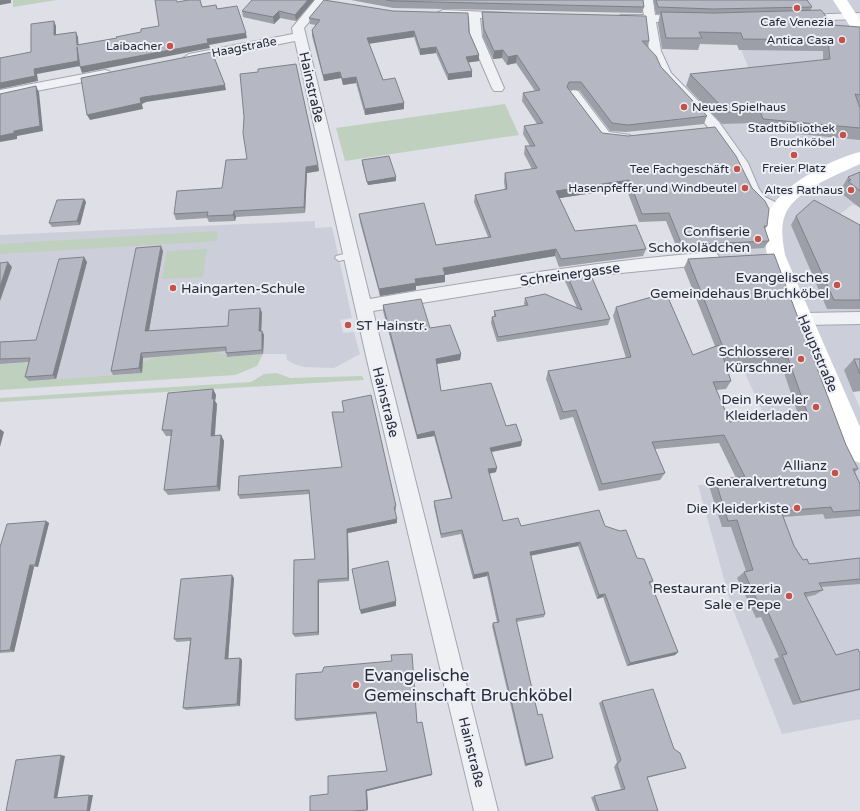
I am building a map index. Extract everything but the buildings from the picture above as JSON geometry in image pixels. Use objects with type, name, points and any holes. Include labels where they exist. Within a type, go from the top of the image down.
[{"type":"main road","points":[[840,0],[857,14],[860,31]]},
{"type":"main road","points":[[781,204],[812,181],[860,157]]},
{"type":"main road","name":"Hauptstraße","points":[[781,204],[773,230],[769,255],[804,319],[860,453]]},
{"type":"street","name":"Hainstraße","points":[[324,0],[298,28],[345,256],[365,306],[376,360],[486,811]]},
{"type":"street","points":[[647,0],[648,18],[655,51],[666,74],[716,128],[741,163],[748,181],[760,200],[781,204]]},
{"type":"street","points":[[430,13],[520,16]]},
{"type":"street","points":[[474,14],[476,37],[498,88]]},
{"type":"street","points":[[792,18],[857,14]]},
{"type":"street","points":[[611,18],[695,19]]},
{"type":"street","name":"Haagstraße","points":[[177,60],[300,36]]},
{"type":"street","points":[[0,94],[115,72]]},
{"type":"street","points":[[573,94],[605,136],[638,137]]},
{"type":"street","points":[[701,130],[716,128]]},
{"type":"street","name":"Schreinergasse","points":[[365,306],[593,269],[670,261],[731,257]]},
{"type":"street","points":[[804,319],[860,318]]},
{"type":"shaded area","points":[[728,0],[860,0],[860,206],[852,205],[831,221],[811,270],[805,270],[808,278],[814,278],[827,309],[860,309],[860,391],[853,392],[860,408],[860,719],[782,734],[731,604],[698,485],[771,486],[778,445],[720,319],[720,261],[660,138],[722,124],[744,123],[758,130],[774,132],[731,24]]},
{"type":"shaded area","name":"Haingarten-Schule","points":[[315,221],[315,228],[332,227],[352,318],[340,320],[343,333],[354,332],[360,354],[334,368],[304,367],[287,360],[286,354],[263,354],[227,357],[142,373],[29,381],[0,364],[0,235]]},
{"type":"green space","points":[[13,0],[57,0],[13,7]]},
{"type":"green space","points":[[505,104],[519,135],[345,161],[336,128]]},
{"type":"green space","points":[[218,231],[217,241],[0,254],[0,244]]},
{"type":"green space","points":[[207,249],[203,277],[162,279],[167,251]]},
{"type":"green space","points":[[215,352],[228,355],[228,357],[263,354],[257,366],[235,375],[0,390],[0,364],[33,363],[29,381],[141,373],[143,362],[156,357]]},
{"type":"green space","points":[[277,373],[290,378],[362,376],[364,380],[0,402],[0,398],[251,382],[264,374]]},
{"type":"place","name":"Cafe Venezia","points":[[797,8]]},
{"type":"place","name":"Antica Casa","points":[[842,40]]},
{"type":"place","name":"Laibacher","points":[[170,46]]},
{"type":"place","name":"Neues Spielhaus","points":[[684,107]]},
{"type":"place","name":"Stadtbibliothek Bruchköbel","points":[[843,135]]},
{"type":"place","name":"Freier Platz","points":[[794,155]]},
{"type":"place","name":"Tee Fachgeschäft","points":[[737,169]]},
{"type":"place","name":"Hasenpfeffer und Windbeutel","points":[[745,188]]},
{"type":"place","name":"Altes Rathaus","points":[[851,190]]},
{"type":"place","name":"Confiserie Schokolädchen","points":[[758,239]]},
{"type":"place","name":"Evangelisches Gemeindehaus Bruchköbel","points":[[837,285]]},
{"type":"place","name":"Haingarten-Schule","points":[[173,288]]},
{"type":"place","name":"ST Hainstr.","points":[[348,325]]},
{"type":"place","name":"Schlosserei Kürschner","points":[[801,359]]},
{"type":"place","name":"Dein Keweler Kleiderladen","points":[[816,407]]},
{"type":"place","name":"Allianz Generalvertretung","points":[[835,473]]},
{"type":"place","name":"Die Kleiderkiste","points":[[797,508]]},
{"type":"place","name":"Restaurant Pizzeria Sale e Pepe","points":[[789,596]]},
{"type":"place","name":"Evangelische Gemeinschaft Bruchköbel","points":[[356,685]]}]
